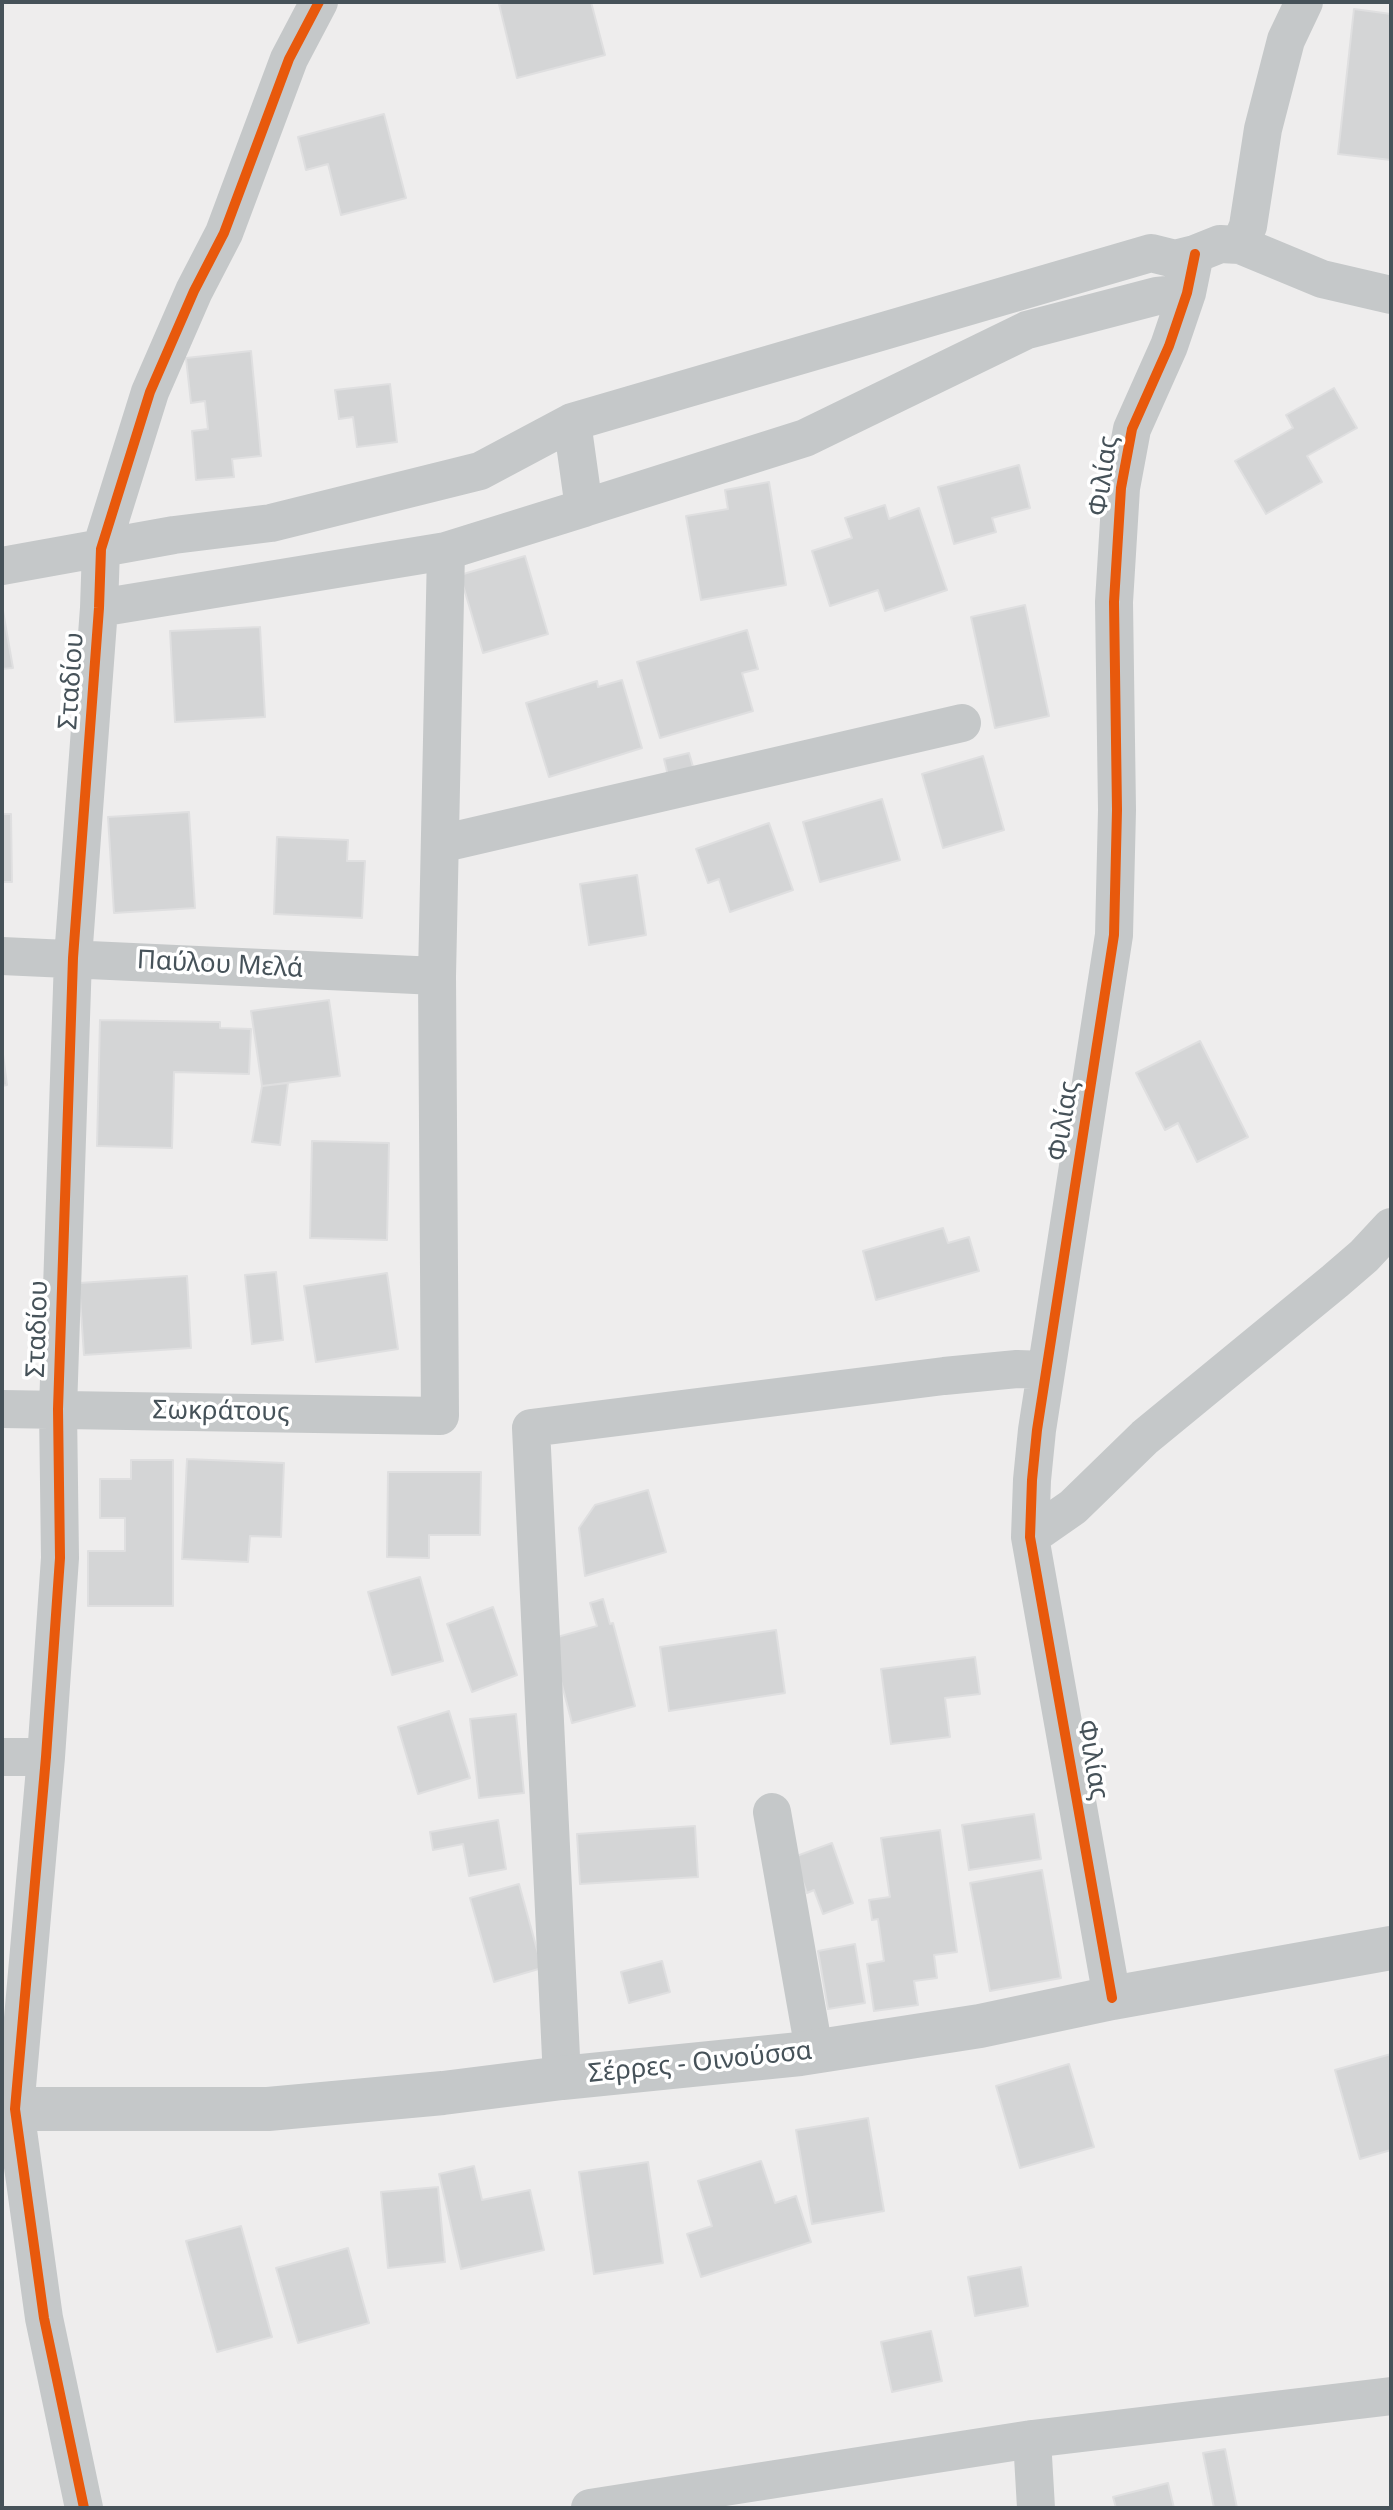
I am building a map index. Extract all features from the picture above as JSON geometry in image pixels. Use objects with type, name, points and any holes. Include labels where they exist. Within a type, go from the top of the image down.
[{"type":"street","name":"Σταδίου","points":[[84,2508],[44,2318],[8,2109],[46,1757],[60,1558],[58,1409],[73,958],[101,549],[150,392],[194,291],[224,233],[289,59],[319,2]]},
{"type":"street","points":[[1240,245],[1248,226],[1263,129],[1286,40],[1304,2]]},
{"type":"street","points":[[2,566],[200,531],[271,523],[480,471],[572,422],[1151,253],[1175,259],[1220,244],[1240,245],[1322,279],[1391,295]]},
{"type":"street","name":"Φιλίας","points":[[1112,1998],[1030,1537],[1034,1455],[1114,935],[1117,810],[1114,602],[1121,488],[1132,429],[1169,346],[1187,293],[1195,254]]},
{"type":"street","points":[[99,608],[446,551],[805,438],[1027,330],[1157,296],[1187,293]]},
{"type":"street","points":[[572,422],[584,508]]},
{"type":"street","points":[[437,976],[446,551]]},
{"type":"street","points":[[440,844],[962,723]]},
{"type":"street","name":"Παύλου Μελά","points":[[2,956],[437,976]]},
{"type":"street","name":"Σωκράτους","points":[[2,1409],[440,1416],[437,976]]},
{"type":"street","points":[[1030,1537],[1073,1507],[1145,1437],[1335,1281],[1391,1227]]},
{"type":"street","points":[[562,2078],[531,1428],[986,1371],[1046,1370]]},
{"type":"street","points":[[2,1757],[46,1757]]},
{"type":"street","points":[[772,1812],[814,2050]]},
{"type":"street","name":"Σέρρες - Οινούσσα","points":[[8,2109],[268,2109],[443,2093],[814,2050],[980,2026],[1112,1998],[1391,1948]]},
{"type":"street","points":[[590,2508],[1032,2439],[1391,2396]]},
{"type":"street","points":[[1032,2439],[1036,2508]]},
{"type":"building","points":[[591,2],[605,55],[517,78],[499,4]]},
{"type":"building","points":[[1354,9],[1391,14],[1391,160],[1338,154]]},
{"type":"building","points":[[384,114],[406,198],[341,215],[328,164],[306,170],[298,137]]},
{"type":"building","points":[[251,351],[261,456],[232,459],[234,477],[196,480],[192,431],[208,429],[205,401],[191,403],[186,358]]},
{"type":"building","points":[[390,384],[397,442],[357,447],[353,417],[339,419],[335,390]]},
{"type":"building","points":[[1334,388],[1357,428],[1307,456],[1322,482],[1266,514],[1235,461],[1293,428],[1286,415]]},
{"type":"building","points":[[1019,465],[1030,508],[992,518],[996,532],[954,544],[938,487]]},
{"type":"building","points":[[769,482],[786,585],[701,600],[686,516],[728,509],[725,490]]},
{"type":"building","points":[[885,505],[889,519],[919,508],[947,590],[885,611],[878,590],[830,606],[812,551],[852,538],[845,518]]},
{"type":"building","points":[[525,556],[548,634],[483,653],[460,575]]},
{"type":"building","points":[[1025,605],[1049,716],[995,728],[971,617]]},
{"type":"building","points":[[2,612],[13,668],[2,669]]},
{"type":"building","points":[[260,627],[265,717],[175,722],[170,631]]},
{"type":"building","points":[[747,630],[758,669],[742,673],[753,711],[660,738],[637,662]]},
{"type":"building","points":[[622,680],[642,748],[549,777],[526,703],[597,681],[598,687]]},
{"type":"building","points":[[689,753],[696,777],[670,784],[664,759]]},
{"type":"building","points":[[983,756],[1004,830],[943,848],[922,774]]},
{"type":"building","points":[[882,799],[900,860],[820,882],[803,822]]},
{"type":"building","points":[[189,812],[195,908],[114,913],[108,817]]},
{"type":"building","points":[[2,814],[11,814],[12,882],[2,882]]},
{"type":"building","points":[[769,823],[793,890],[730,912],[719,879],[708,883],[696,849]]},
{"type":"building","points":[[277,837],[348,840],[347,861],[365,861],[362,918],[274,914]]},
{"type":"building","points":[[637,875],[646,935],[589,945],[580,884]]},
{"type":"building","points":[[329,1000],[340,1076],[262,1086],[251,1011]]},
{"type":"building","points":[[100,1020],[220,1022],[220,1028],[251,1029],[249,1074],[174,1072],[172,1148],[97,1146]]},
{"type":"building","points":[[1200,1041],[1248,1137],[1197,1162],[1178,1123],[1165,1130],[1136,1073]]},
{"type":"building","points":[[2,1047],[7,1085],[2,1086]]},
{"type":"building","points":[[288,1083],[280,1145],[252,1142],[262,1086]]},
{"type":"building","points":[[312,1141],[389,1143],[387,1240],[310,1238]]},
{"type":"building","points":[[943,1228],[948,1243],[969,1237],[979,1271],[876,1300],[863,1251]]},
{"type":"building","points":[[276,1272],[283,1340],[252,1344],[245,1275]]},
{"type":"building","points":[[387,1273],[398,1349],[316,1362],[304,1286]]},
{"type":"building","points":[[187,1276],[191,1348],[84,1355],[79,1283]]},
{"type":"building","points":[[187,1459],[284,1463],[281,1537],[250,1536],[248,1562],[182,1559]]},
{"type":"building","points":[[131,1460],[173,1460],[173,1606],[88,1606],[88,1551],[125,1551],[125,1518],[100,1518],[100,1479],[131,1479]]},
{"type":"building","points":[[388,1472],[481,1472],[480,1535],[429,1535],[429,1558],[387,1557]]},
{"type":"building","points":[[648,1490],[666,1552],[585,1576],[579,1528],[595,1505]]},
{"type":"building","points":[[420,1577],[443,1661],[392,1675],[368,1592]]},
{"type":"building","points":[[603,1599],[610,1624],[613,1623],[635,1706],[572,1723],[550,1639],[597,1626],[590,1603]]},
{"type":"building","points":[[493,1607],[517,1675],[472,1692],[447,1624]]},
{"type":"building","points":[[776,1630],[785,1693],[669,1711],[660,1647]]},
{"type":"building","points":[[975,1657],[980,1694],[945,1698],[950,1737],[891,1744],[881,1669]]},
{"type":"building","points":[[449,1711],[470,1778],[418,1794],[398,1727]]},
{"type":"building","points":[[516,1714],[524,1793],[479,1798],[470,1719]]},
{"type":"building","points":[[1034,1814],[1041,1859],[969,1870],[962,1825]]},
{"type":"building","points":[[498,1820],[506,1869],[469,1876],[463,1844],[433,1850],[430,1832]]},
{"type":"building","points":[[695,1826],[698,1877],[580,1884],[577,1834]]},
{"type":"building","points":[[940,1830],[957,1952],[934,1955],[937,1978],[914,1981],[918,2005],[874,2011],[867,1964],[884,1961],[878,1919],[872,1920],[869,1900],[890,1897],[881,1838]]},
{"type":"building","points":[[832,1843],[853,1903],[823,1914],[814,1890],[807,1893],[794,1857]]},
{"type":"building","points":[[1042,1870],[1061,1978],[990,1991],[970,1883]]},
{"type":"building","points":[[519,1884],[542,1968],[494,1982],[470,1898]]},
{"type":"building","points":[[855,1944],[865,2003],[828,2009],[818,1951]]},
{"type":"building","points":[[662,1961],[670,1992],[629,2003],[621,1972]]},
{"type":"building","points":[[1391,2054],[1391,2150],[1360,2159],[1335,2070]]},
{"type":"building","points":[[1069,2064],[1094,2147],[1020,2168],[996,2086]]},
{"type":"building","points":[[868,2118],[884,2211],[812,2224],[796,2130]]},
{"type":"building","points":[[761,2161],[775,2203],[796,2196],[811,2242],[701,2277],[687,2234],[712,2226],[698,2181]]},
{"type":"building","points":[[648,2162],[663,2263],[594,2274],[579,2172]]},
{"type":"building","points":[[474,2166],[482,2200],[530,2190],[544,2250],[461,2269],[439,2174]]},
{"type":"building","points":[[438,2187],[445,2262],[388,2268],[381,2192]]},
{"type":"building","points":[[241,2226],[272,2337],[217,2352],[186,2241]]},
{"type":"building","points":[[348,2248],[369,2323],[298,2343],[276,2268]]},
{"type":"building","points":[[1021,2267],[1028,2306],[975,2316],[968,2277]]},
{"type":"building","points":[[931,2331],[942,2381],[892,2392],[881,2342]]},
{"type":"building","points":[[1225,2449],[1237,2508],[1214,2508],[1203,2453]]},
{"type":"building","points":[[1168,2483],[1174,2508],[1116,2508],[1113,2497]]},
{"type":"cycle path","points":[[84,2508],[44,2318],[15,2109],[60,1558],[58,1409],[73,958],[101,549],[150,392],[194,291],[224,233],[289,59],[319,2]]},
{"type":"cycle path","points":[[1112,1998],[1030,1537],[1032,1480],[1037,1430],[1114,935],[1117,810],[1114,602],[1121,488],[1132,429],[1169,346],[1187,293],[1195,254]]}]
